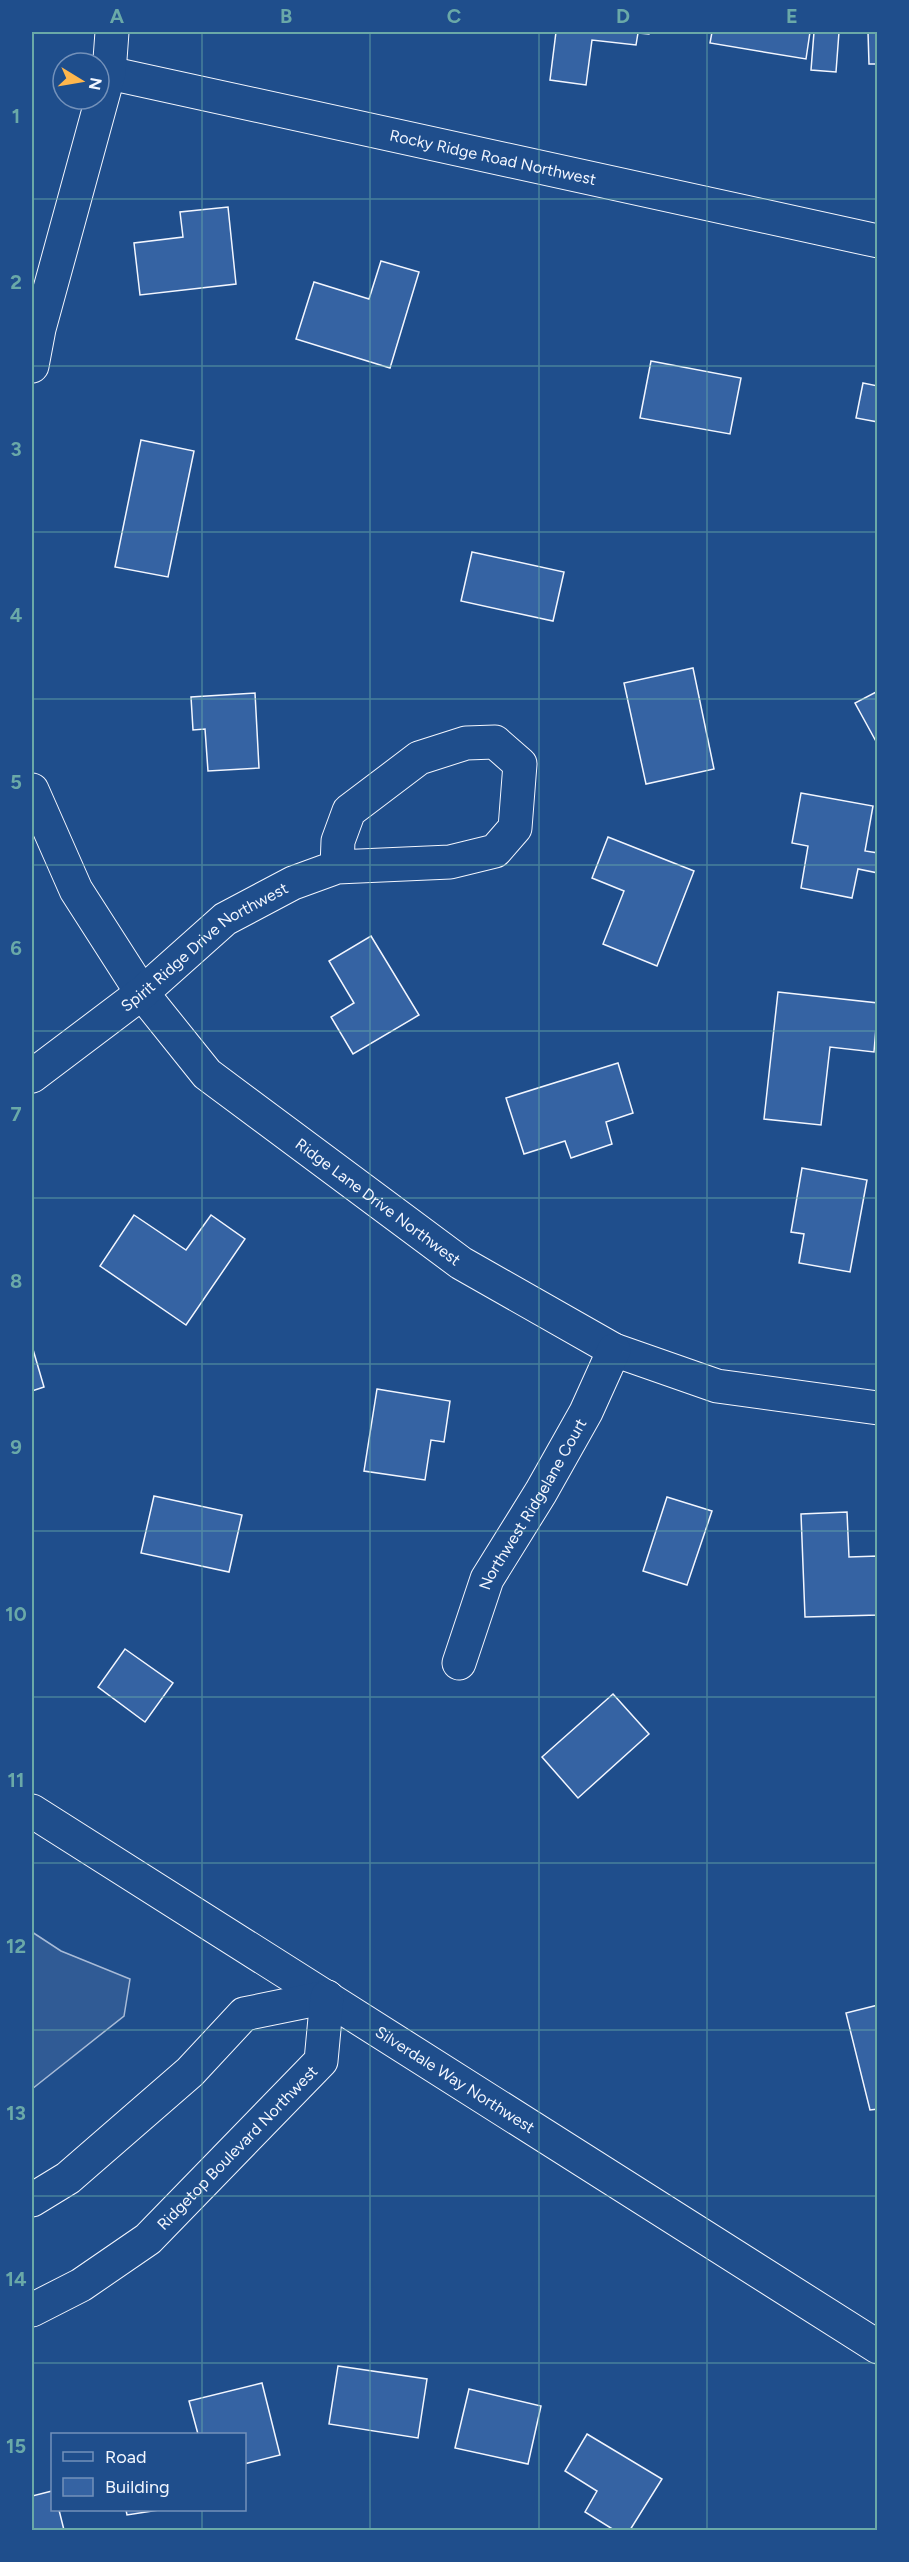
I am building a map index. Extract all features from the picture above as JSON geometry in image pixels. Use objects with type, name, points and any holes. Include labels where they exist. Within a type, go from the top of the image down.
[{"type":"street","points":[[111,51],[112,32]]},
{"type":"street","name":"Rocky Ridge Road Northwest","points":[[111,73],[878,241]]},
{"type":"street","points":[[32,366],[39,329],[99,111]]},
{"type":"street","name":"Spirit Ridge Drive Northwest","points":[[32,1076],[142,993],[225,919],[293,883],[337,867],[450,862],[495,850],[514,828],[520,764],[495,742],[466,743],[419,758],[349,811],[338,841],[337,867]]},
{"type":"street","name":"Ridge Lane Drive Northwest","points":[[32,790],[76,890],[142,993],[207,1074],[461,1263],[614,1350],[717,1386],[878,1408]]},
{"type":"street","name":"Northwest Ridgelane Court","points":[[459,1663],[487,1580],[541,1492],[586,1412],[614,1350]]},
{"type":"street","name":"Silverdale Way Northwest","points":[[32,1811],[878,2347]]},
{"type":"street","points":[[32,2200],[68,2178],[190,2073],[244,2014],[327,1997]]},
{"type":"street","name":"Ridgetop Boulevard Northwest","points":[[32,2310],[81,2285],[148,2239],[321,2061],[327,1997]]},
{"type":"shaded area","points":[[32,1932],[61,1951],[130,1979],[124,2016],[32,2089]]},
{"type":"building","points":[[556,32],[650,32],[649,34],[638,33],[636,45],[592,40],[586,85],[550,80]]},
{"type":"building","points":[[712,32],[810,32],[806,59],[710,43]]},
{"type":"building","points":[[814,32],[839,32],[836,72],[811,70]]},
{"type":"building","points":[[868,32],[878,32],[878,64],[869,64]]},
{"type":"building","points":[[228,207],[236,284],[140,295],[134,243],[183,237],[180,212]]},
{"type":"building","points":[[381,261],[419,272],[390,368],[296,339],[314,282],[369,299]]},
{"type":"building","points":[[651,361],[741,378],[730,434],[640,418]]},
{"type":"building","points":[[863,383],[878,386],[878,422],[856,418]]},
{"type":"building","points":[[141,440],[194,451],[168,577],[115,567]]},
{"type":"building","points":[[472,552],[564,572],[553,621],[461,601]]},
{"type":"building","points":[[693,668],[714,769],[646,784],[624,683]]},
{"type":"building","points":[[878,691],[878,745],[855,703]]},
{"type":"building","points":[[255,693],[259,768],[208,771],[205,729],[193,730],[191,697]]},
{"type":"building","points":[[801,793],[873,806],[865,851],[878,853],[878,873],[858,869],[852,898],[801,888],[808,846],[792,843]]},
{"type":"building","points":[[608,837],[694,871],[657,966],[603,944],[624,891],[592,878]]},
{"type":"building","points":[[371,936],[419,1015],[353,1054],[331,1017],[354,1003],[329,961]]},
{"type":"building","points":[[778,992],[878,1003],[874,1052],[830,1047],[821,1125],[764,1119]]},
{"type":"building","points":[[618,1063],[633,1113],[606,1122],[612,1144],[571,1158],[565,1141],[524,1154],[506,1098]]},
{"type":"building","points":[[802,1168],[867,1180],[850,1272],[799,1263],[804,1234],[791,1232]]},
{"type":"building","points":[[134,1215],[186,1250],[211,1215],[245,1239],[186,1325],[100,1266]]},
{"type":"building","points":[[32,1346],[44,1387],[32,1391]]},
{"type":"building","points":[[377,1389],[450,1401],[444,1442],[431,1440],[425,1480],[364,1471]]},
{"type":"building","points":[[154,1496],[242,1515],[229,1572],[141,1553]]},
{"type":"building","points":[[667,1497],[712,1511],[687,1585],[643,1571]]},
{"type":"building","points":[[847,1512],[849,1557],[878,1556],[878,1615],[805,1617],[801,1514]]},
{"type":"building","points":[[125,1649],[173,1683],[145,1722],[98,1687]]},
{"type":"building","points":[[613,1694],[649,1734],[578,1798],[542,1757]]},
{"type":"building","points":[[878,2005],[878,2109],[870,2110],[846,2013]]},
{"type":"building","points":[[338,2366],[427,2379],[418,2438],[329,2424]]},
{"type":"building","points":[[262,2383],[280,2455],[246,2464],[246,2433],[198,2433],[189,2401]]},
{"type":"building","points":[[469,2389],[541,2406],[528,2464],[455,2448]]},
{"type":"building","points":[[587,2434],[662,2479],[630,2530],[614,2530],[585,2512],[597,2491],[565,2471]]},
{"type":"building","points":[[51,2491],[51,2511],[59,2511],[64,2530],[32,2530],[32,2496]]},
{"type":"building","points":[[126,2511],[153,2511],[127,2515]]}]
